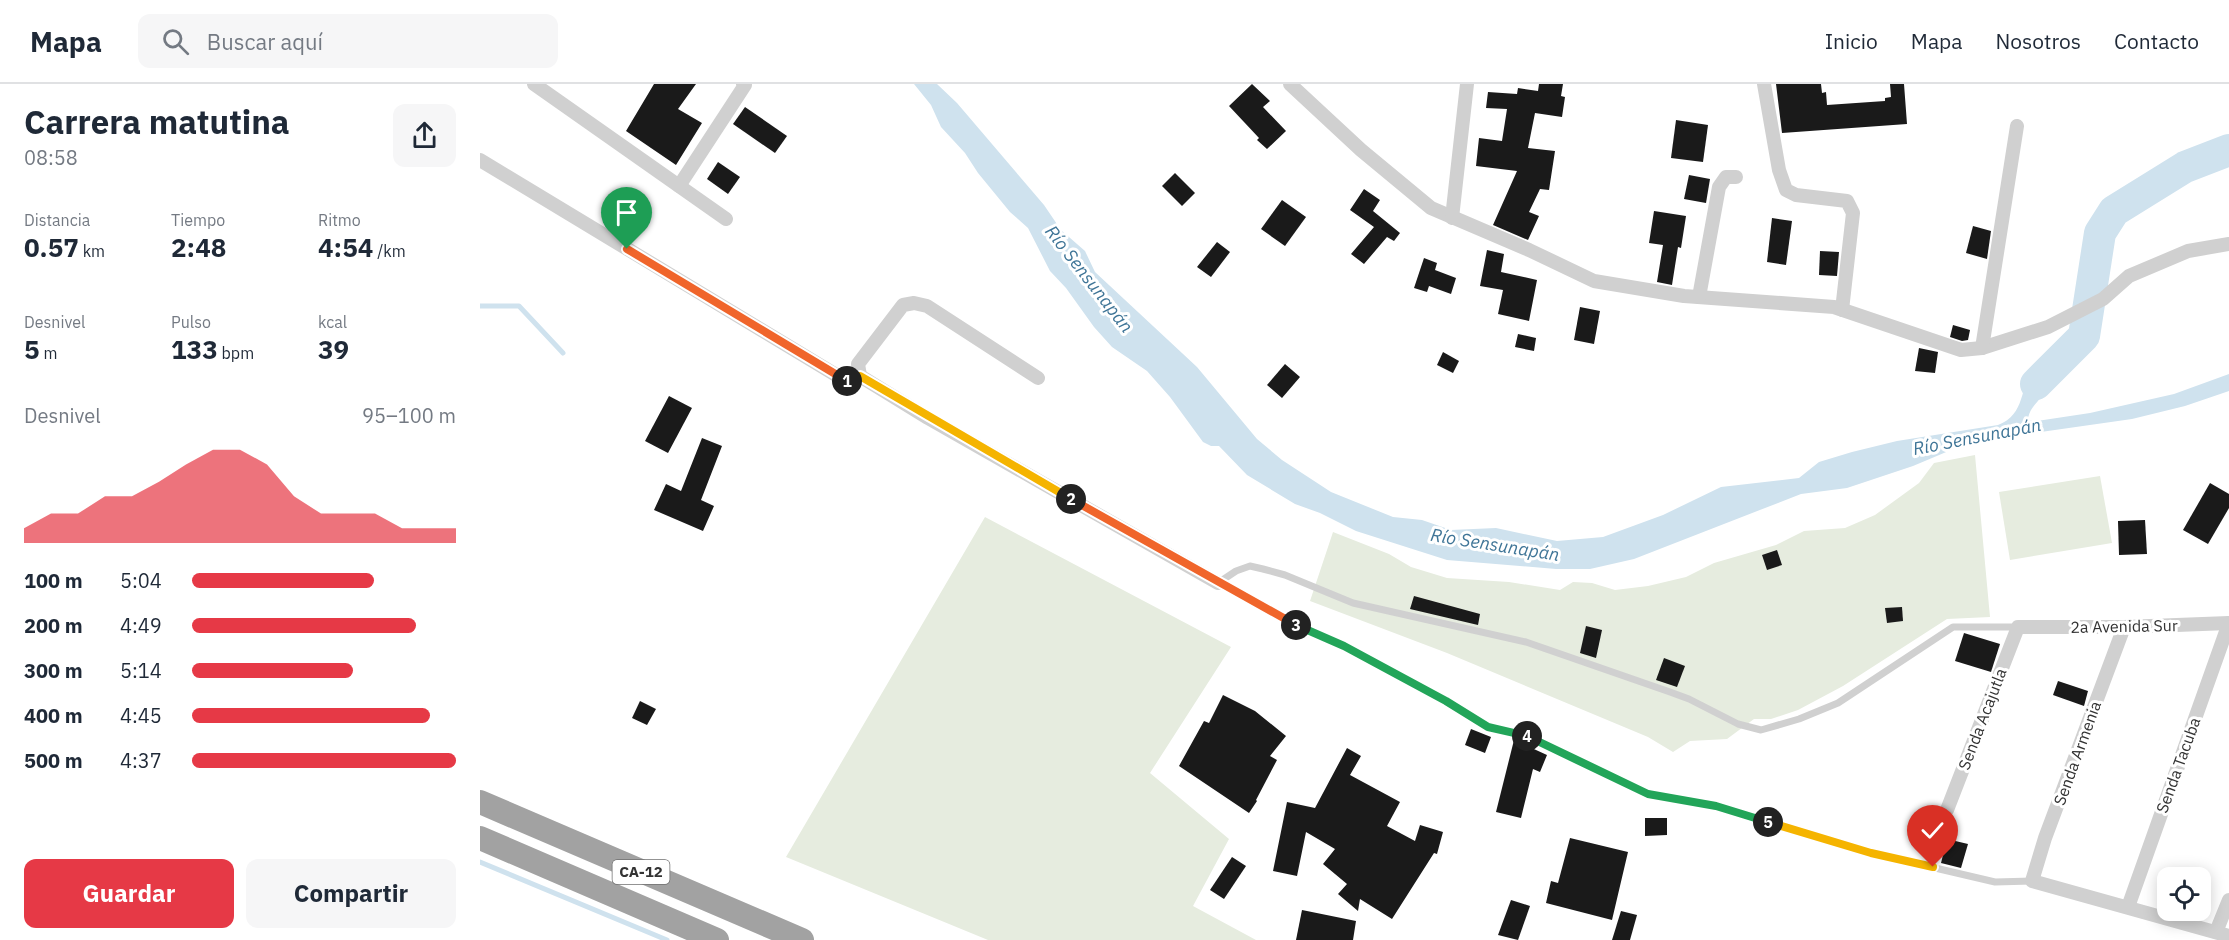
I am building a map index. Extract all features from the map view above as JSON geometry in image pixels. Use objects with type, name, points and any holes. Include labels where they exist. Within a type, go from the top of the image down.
[{"type":"highway","name":"CA-12","points":[[480,802],[802,940]]},
{"type":"highway","name":"CA-12","points":[[480,838],[717,940]]},
{"type":"street","points":[[534,84],[726,219]]},
{"type":"street","points":[[679,186],[744,84]]},
{"type":"street","points":[[1290,84],[1361,150],[1431,208],[1594,281],[1699,297],[1834,307],[1961,350],[1982,348],[2048,327],[2103,299],[2129,276],[2188,251],[2229,244]]},
{"type":"street","points":[[1452,218],[1467,84]]},
{"type":"street","points":[[1764,84],[1779,170],[1786,190],[1796,195],[1847,201],[1852,213],[1842,310]]},
{"type":"street","points":[[1982,348],[2017,126]]},
{"type":"street","points":[[480,160],[846,381],[860,376]]},
{"type":"street","points":[[1699,297],[1719,187],[1726,177],[1736,177]]},
{"type":"street","points":[[1038,378],[927,306],[914,303],[903,305],[858,364],[860,376],[939,424],[1218,583]]},
{"type":"street","name":"2a Avenida Sur","points":[[2018,627],[2124,627],[2229,623]]},
{"type":"street","name":"Senda Tacuba","points":[[2128,908],[2229,623]]},
{"type":"street","name":"Senda Acajutla","points":[[1947,810],[2018,627]]},
{"type":"street","name":"Senda Armenia","points":[[2032,881],[2045,838],[2124,627]]},
{"type":"street","points":[[2032,881],[2223,934],[2229,900]]},
{"type":"lane","points":[[2018,627],[1953,627],[1838,703],[1799,719],[1761,730],[1738,724],[1680,695],[1526,642],[1353,603],[1285,575],[1263,569],[1250,566],[1236,570],[1218,583],[1446,701],[1488,727],[1523,735],[1648,794],[1716,806],[1871,853],[1995,882],[2032,881]]},
{"type":"shaded area","points":[[1975,455],[1990,617],[1947,619],[1843,686],[1798,710],[1771,719],[1754,719],[1727,739],[1690,741],[1673,752],[1648,737],[1447,653],[1310,601],[1333,532],[1389,554],[1411,567],[1447,578],[1509,582],[1560,590],[1573,582],[1592,583],[1615,590],[1648,586],[1686,577],[1714,563],[1776,545],[1804,531],[1845,528],[1875,515],[1919,483],[1934,463]]},
{"type":"shaded area","points":[[2100,476],[2112,543],[2010,560],[1999,492]]},
{"type":"shaded area","points":[[985,517],[1231,647],[1150,773],[1229,839],[1193,906],[1256,940],[988,940],[786,857]]},
{"type":"water","name":"Río Sensunapán","points":[[914,84],[937,84],[957,103],[1044,205],[1061,230],[1085,251],[1095,272],[1197,367],[1257,439],[1282,460],[1331,492],[1393,517],[1422,520],[1451,530],[1496,528],[1557,541],[1603,537],[1663,515],[1721,487],[1799,478],[1819,462],[1852,452],[1897,441],[1998,425],[2008,420],[2014,413],[2032,373],[2044,363],[2065,355],[2032,409],[2028,420],[2037,421],[2090,413],[2174,394],[2229,374],[2229,391],[2185,406],[2132,419],[1970,442],[1913,466],[1847,488],[1801,494],[1634,559],[1590,569],[1556,569],[1447,560],[1356,531],[1320,513],[1295,504],[1247,475],[1219,446],[1211,446],[1203,442],[1170,397],[1147,371],[1112,347],[1094,327],[1066,288],[1050,271],[1028,228],[1010,212],[965,153],[941,127],[931,105]]},
{"type":"building","points":[[654,84],[696,84],[678,109],[702,123],[676,165],[626,131]]},
{"type":"building","points":[[1252,84],[1270,101],[1263,107],[1286,131],[1267,149],[1229,106]]},
{"type":"building","points":[[1539,84],[1563,84],[1561,96],[1565,97],[1562,117],[1535,113],[1528,148],[1555,151],[1549,190],[1540,189],[1529,212],[1539,216],[1528,240],[1493,225],[1517,171],[1476,166],[1479,138],[1502,141],[1507,109],[1486,108],[1488,92],[1517,94],[1518,88],[1538,91]]},
{"type":"building","points":[[1776,84],[1821,84],[1822,93],[1826,92],[1827,105],[1885,101],[1885,98],[1891,97],[1890,84],[1904,84],[1907,124],[1782,133]]},
{"type":"building","points":[[745,107],[787,136],[775,153],[733,124]]},
{"type":"building","points":[[1676,120],[1708,125],[1703,162],[1671,158]]},
{"type":"building","points":[[718,162],[740,177],[728,194],[707,179]]},
{"type":"building","points":[[1175,173],[1195,193],[1182,206],[1162,186]]},
{"type":"building","points":[[1689,175],[1710,179],[1706,203],[1684,199]]},
{"type":"building","points":[[1364,189],[1380,200],[1373,211],[1400,233],[1394,241],[1387,237],[1364,264],[1351,254],[1374,227],[1350,210]]},
{"type":"building","points":[[1282,200],[1306,217],[1285,246],[1261,229]]},
{"type":"building","points":[[1654,211],[1686,216],[1672,285],[1657,282],[1663,245],[1649,243]]},
{"type":"building","points":[[1772,218],[1792,221],[1786,265],[1767,262]]},
{"type":"building","points":[[1973,226],[1991,231],[1987,259],[1966,253]]},
{"type":"building","points":[[1217,242],[1230,252],[1211,277],[1197,267]]},
{"type":"building","points":[[1487,250],[1504,254],[1501,272],[1537,280],[1529,321],[1498,314],[1503,290],[1480,286]]},
{"type":"building","points":[[1820,251],[1839,252],[1837,276],[1819,275]]},
{"type":"building","points":[[1424,258],[1437,263],[1435,270],[1456,278],[1451,294],[1429,286],[1427,292],[1414,288]]},
{"type":"building","points":[[1580,307],[1600,311],[1594,344],[1574,340]]},
{"type":"building","points":[[1953,325],[1970,330],[1968,340],[1962,341],[1950,337]]},
{"type":"building","points":[[1518,334],[1536,338],[1534,351],[1515,347]]},
{"type":"building","points":[[1919,348],[1938,352],[1935,373],[1915,371]]},
{"type":"building","points":[[1443,352],[1459,361],[1453,373],[1437,365]]},
{"type":"building","points":[[1285,364],[1300,377],[1282,398],[1267,385]]},
{"type":"building","points":[[669,396],[692,408],[668,453],[645,441]]},
{"type":"building","points":[[702,438],[722,446],[701,500],[714,506],[703,531],[654,510],[666,484],[681,491]]},
{"type":"building","points":[[2210,483],[2229,494],[2229,508],[2208,544],[2183,530]]},
{"type":"building","points":[[2145,520],[2147,554],[2119,555],[2118,521]]},
{"type":"building","points":[[1777,550],[1782,565],[1767,570],[1762,555]]},
{"type":"building","points":[[1414,596],[1480,614],[1478,625],[1410,609]]},
{"type":"building","points":[[1902,607],[1903,621],[1887,623],[1885,608]]},
{"type":"building","points":[[1586,626],[1602,630],[1596,658],[1580,653]]},
{"type":"building","points":[[1964,633],[2000,644],[1991,672],[1955,661]]},
{"type":"building","points":[[1664,658],[1685,666],[1677,687],[1656,680]]},
{"type":"building","points":[[2058,681],[2088,691],[2084,706],[2053,695]]},
{"type":"building","points":[[1223,695],[1255,711],[1286,736],[1270,756],[1277,760],[1249,813],[1179,766],[1204,721],[1209,723]]},
{"type":"building","points":[[640,701],[656,709],[647,725],[632,718]]},
{"type":"building","points":[[1471,729],[1491,737],[1485,753],[1465,745]]},
{"type":"building","points":[[1514,740],[1547,755],[1540,772],[1533,769],[1521,818],[1496,812]]},
{"type":"building","points":[[1347,748],[1361,756],[1350,775],[1400,802],[1387,826],[1415,841],[1420,825],[1443,832],[1437,854],[1434,853],[1392,919],[1360,899],[1358,911],[1338,894],[1347,884],[1323,864],[1335,849],[1306,832],[1297,876],[1273,871],[1287,802],[1315,808]]},
{"type":"building","points":[[1645,818],[1667,818],[1667,835],[1645,836]]},
{"type":"building","points":[[1570,838],[1628,852],[1612,920],[1546,903],[1551,881],[1558,883]]},
{"type":"building","points":[[1947,839],[1968,844],[1961,868],[1941,863]]},
{"type":"building","points":[[1232,857],[1246,866],[1224,899],[1210,890]]},
{"type":"building","points":[[1511,900],[1530,906],[1518,940],[1498,935]]},
{"type":"building","points":[[1302,910],[1356,921],[1353,940],[1296,940]]},
{"type":"building","points":[[1621,911],[1637,915],[1630,940],[1612,940]]},
{"type":"waterway","points":[[2036,384],[2084,336],[2100,233],[2114,211],[2185,167],[2229,150]]},
{"type":"waterway","points":[[480,306],[519,306],[563,353]]},
{"type":"waterway","points":[[480,862],[667,940]]},
{"type":"route","points":[[627,249],[846,381],[860,376],[928,418],[1218,583],[1306,630],[1344,646],[1446,701],[1488,727],[1523,735],[1648,794],[1716,806],[1871,853],[1933,867]]}]
